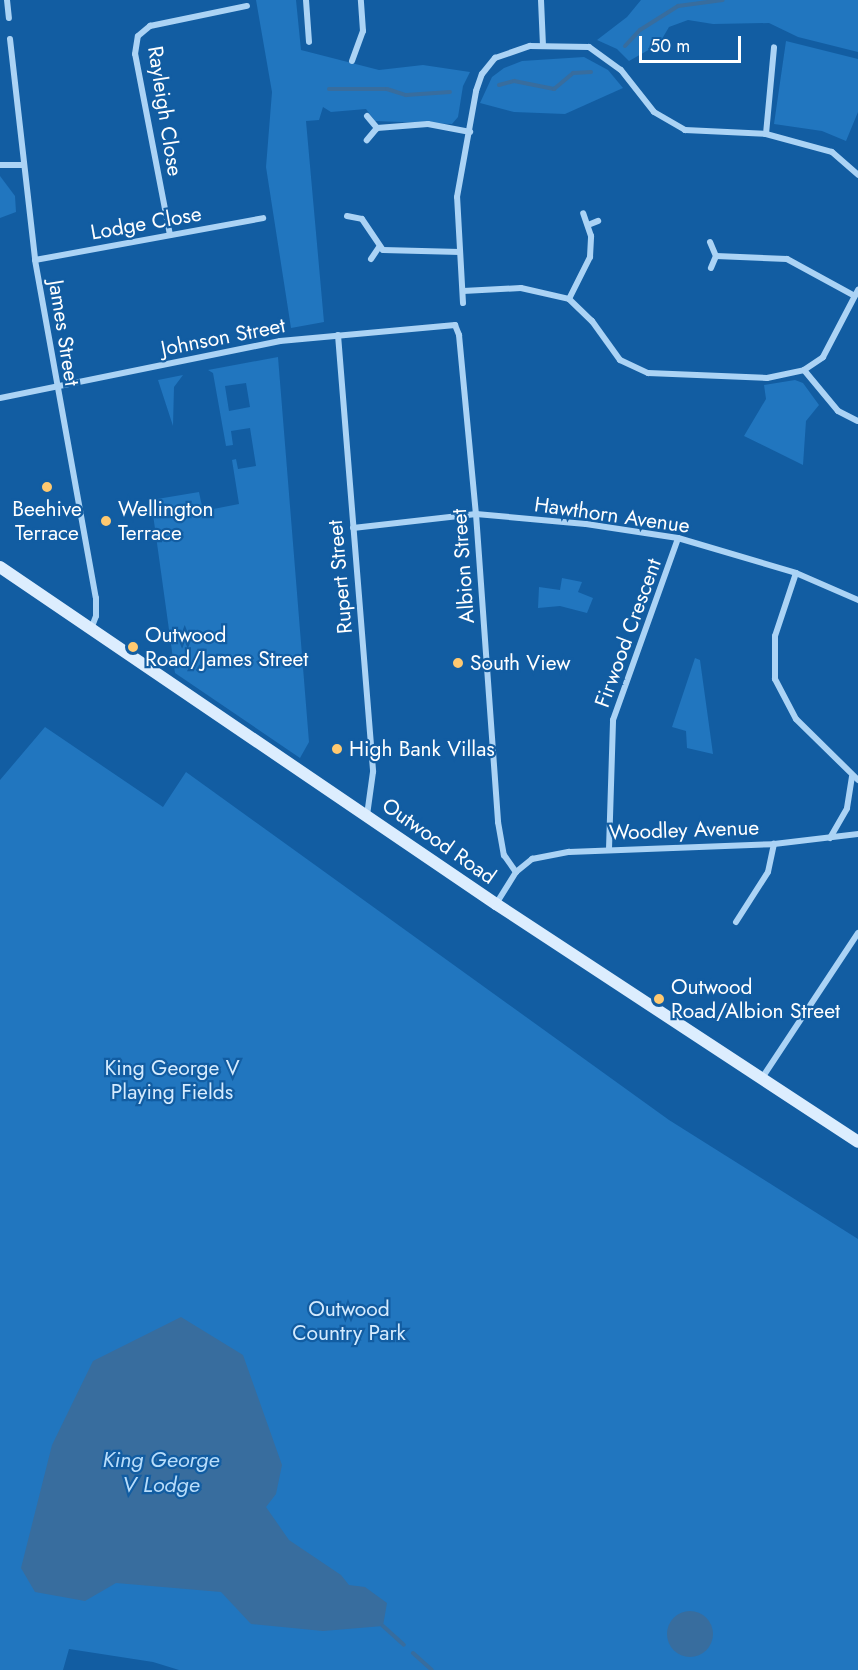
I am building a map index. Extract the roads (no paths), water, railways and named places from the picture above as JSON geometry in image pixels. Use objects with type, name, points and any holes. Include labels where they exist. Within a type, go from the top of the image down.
[{"type":"street","points":[[7,0],[9,18]]},
{"type":"street","points":[[306,0],[309,42]]},
{"type":"street","points":[[352,61],[363,31],[361,0]]},
{"type":"street","points":[[541,0],[543,46]]},
{"type":"street","name":"Rayleigh Close","points":[[170,235],[135,54],[138,36],[150,26],[247,6]]},
{"type":"street","name":"James Street","points":[[10,39],[22,165],[35,260],[96,598],[96,616],[91,629]]},
{"type":"street","points":[[463,303],[457,197],[482,74],[495,58],[543,46],[589,47],[621,70],[654,112],[685,130],[766,134],[832,152],[858,175]]},
{"type":"street","points":[[766,134],[774,47]]},
{"type":"street","points":[[367,116],[377,128]]},
{"type":"street","points":[[367,140],[377,128],[428,124],[470,132]]},
{"type":"street","points":[[0,165],[22,165]]},
{"type":"street","points":[[569,299],[590,257],[588,225],[583,213]]},
{"type":"street","points":[[347,216],[362,219],[379,247]]},
{"type":"street","name":"Lodge Close","points":[[35,260],[263,219]]},
{"type":"street","points":[[588,225],[598,221]]},
{"type":"street","points":[[710,242],[716,256],[711,268]]},
{"type":"street","points":[[379,247],[460,252]]},
{"type":"street","points":[[371,259],[379,247]]},
{"type":"street","points":[[463,291],[521,288],[569,299],[592,321],[620,360],[648,374],[767,378],[804,370],[824,357],[856,293],[787,259],[716,256]]},
{"type":"street","name":"Johnson Street","points":[[0,398],[280,341],[455,326]]},
{"type":"street","name":"Albion Street","points":[[455,326],[459,335],[476,514],[498,822],[504,855],[516,872]]},
{"type":"street","name":"Rupert Street","points":[[338,335],[373,772],[367,815]]},
{"type":"street","points":[[804,370],[838,411],[858,421]]},
{"type":"street","name":"Hawthorn Avenue","points":[[353,528],[476,514],[678,538],[796,573],[858,600]]},
{"type":"street","name":"Firwood Crescent","points":[[609,849],[613,720],[678,538]]},
{"type":"street","name":"Outwood Road","points":[[0,567],[496,904],[858,1142]]},
{"type":"street","points":[[796,573],[775,636],[775,679],[796,719],[855,778],[847,808],[830,838]]},
{"type":"street","name":"Woodley Avenue","points":[[516,872],[532,858],[609,849],[774,844],[858,834]]},
{"type":"street","points":[[736,922],[768,872],[774,844]]},
{"type":"street","points":[[496,904],[516,872]]},
{"type":"street","points":[[762,1077],[858,933]]},
{"type":"water","name":"King George V Lodge","points":[[181,1317],[243,1355],[282,1465],[276,1494],[266,1507],[289,1540],[341,1575],[349,1585],[365,1587],[387,1603],[383,1626],[323,1631],[251,1624],[221,1592],[116,1583],[85,1601],[35,1592],[21,1568],[52,1445],[93,1361]]},
{"type":"water","points":[[690,1611],[706,1618],[713,1634],[706,1650],[690,1657],[674,1650],[667,1634],[674,1618]]},
{"type":"waterway","points":[[625,46],[640,30],[678,6],[723,0]]},
{"type":"waterway","points":[[499,85],[514,81],[554,89],[573,73],[591,72]]},
{"type":"waterway","points":[[329,89],[387,89],[406,95],[450,92]]},
{"type":"waterway","points":[[383,1626],[404,1645]]},
{"type":"waterway","points":[[413,1653],[432,1670]]},
{"type":"place","name":"Beehive Terrace","points":[[47,487]]},
{"type":"place","name":"Wellington Terrace","points":[[106,521]]},
{"type":"place","name":"Outwood Road/James Street","points":[[133,647]]},
{"type":"place","name":"South View","points":[[458,663]]},
{"type":"place","name":"High Bank Villas","points":[[337,749]]},
{"type":"place","name":"Outwood Road/Albion Street","points":[[659,999]]},
{"type":"park label","name":"King George V Playing Fields","points":[[172,1080]]},
{"type":"park label","name":"Outwood Country Park","points":[[349,1321]]}]
